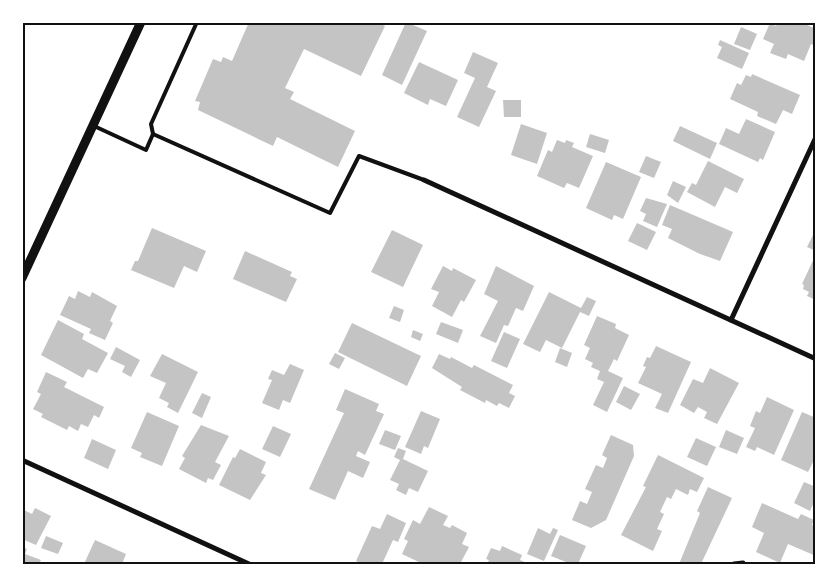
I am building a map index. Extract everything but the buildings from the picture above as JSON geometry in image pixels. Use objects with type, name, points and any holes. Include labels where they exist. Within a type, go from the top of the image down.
[{"type":"street","points":[[22,278],[141,22]]},
{"type":"street","points":[[731,320],[816,137]]},
{"type":"street","points":[[424,180],[816,359]]},
{"type":"street","points":[[22,460],[249,564]]},
{"type":"street","points":[[734,564],[743,563]]},
{"type":"lane","points":[[94,126],[146,150],[153,134],[151,124],[197,22]]},
{"type":"lane","points":[[153,134],[330,213],[360,156],[424,180]]}]
